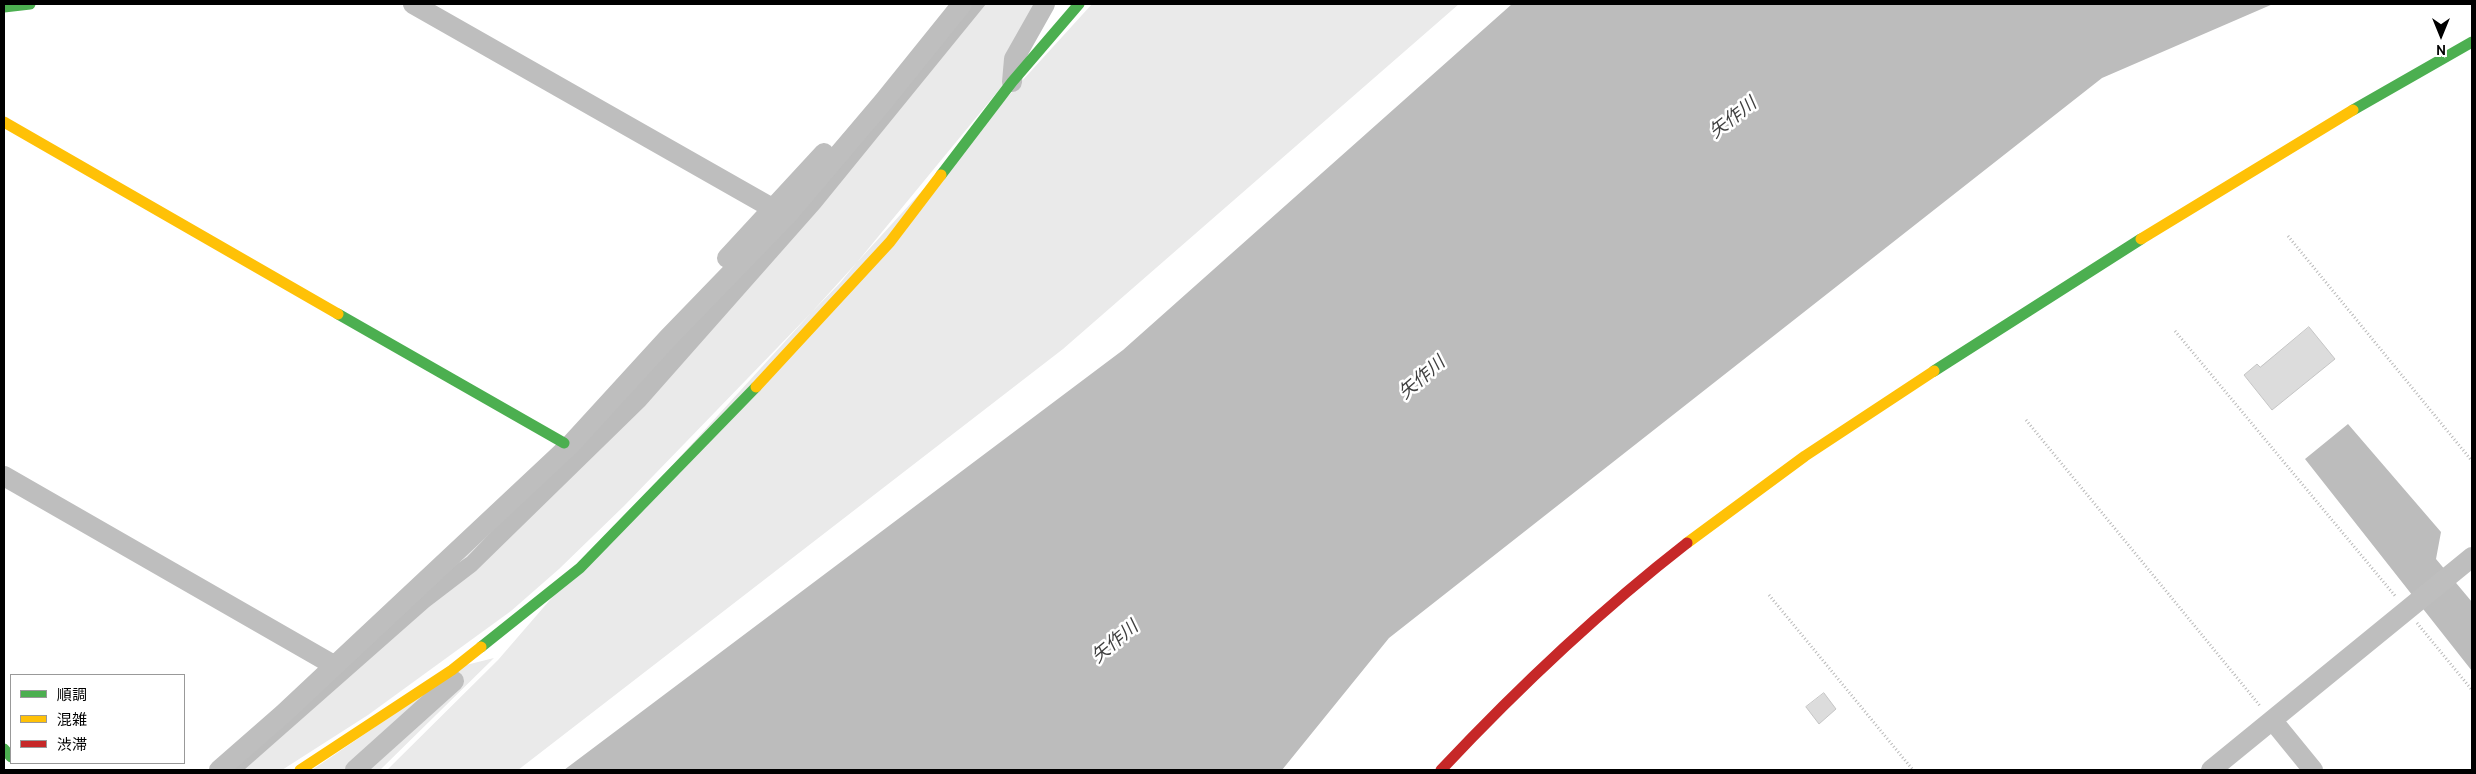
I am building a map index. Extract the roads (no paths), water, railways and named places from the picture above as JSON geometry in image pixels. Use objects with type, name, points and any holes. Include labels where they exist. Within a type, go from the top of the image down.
[{"type":"street","points":[[4,7],[30,4]]},
{"type":"street","points":[[413,4],[772,208]]},
{"type":"street","points":[[209,770],[330,664],[564,443],[772,208],[873,100],[948,4]]},
{"type":"street","points":[[219,770],[334,666],[570,445],[666,339],[788,214],[884,102],[962,4]]},
{"type":"street","points":[[1012,82],[1014,59],[1045,4]]},
{"type":"street","points":[[300,770],[452,670],[580,568],[751,393],[890,242],[1012,82],[1079,4]]},
{"type":"street","points":[[1441,770],[1554,654],[1711,524],[1893,395],[2184,212],[2418,72],[2472,42]]},
{"type":"street","points":[[4,122],[564,443]]},
{"type":"street","points":[[4,476],[330,664]]},
{"type":"street","points":[[2211,770],[2472,557]]},
{"type":"street","points":[[355,770],[469,667],[474,652]]},
{"type":"street","points":[[2272,721],[2313,770]]},
{"type":"water","points":[[968,4],[986,4],[820,208],[645,406],[476,571],[429,607],[244,770],[224,770],[442,574],[467,557]]},
{"type":"water","name":"矢作川","points":[[1512,4],[2273,4],[2102,78],[1389,638],[1282,770],[564,770],[1123,350]]},
{"type":"water","points":[[2348,424],[2441,532],[2436,559],[2472,602],[2472,671],[2305,459]]}]
